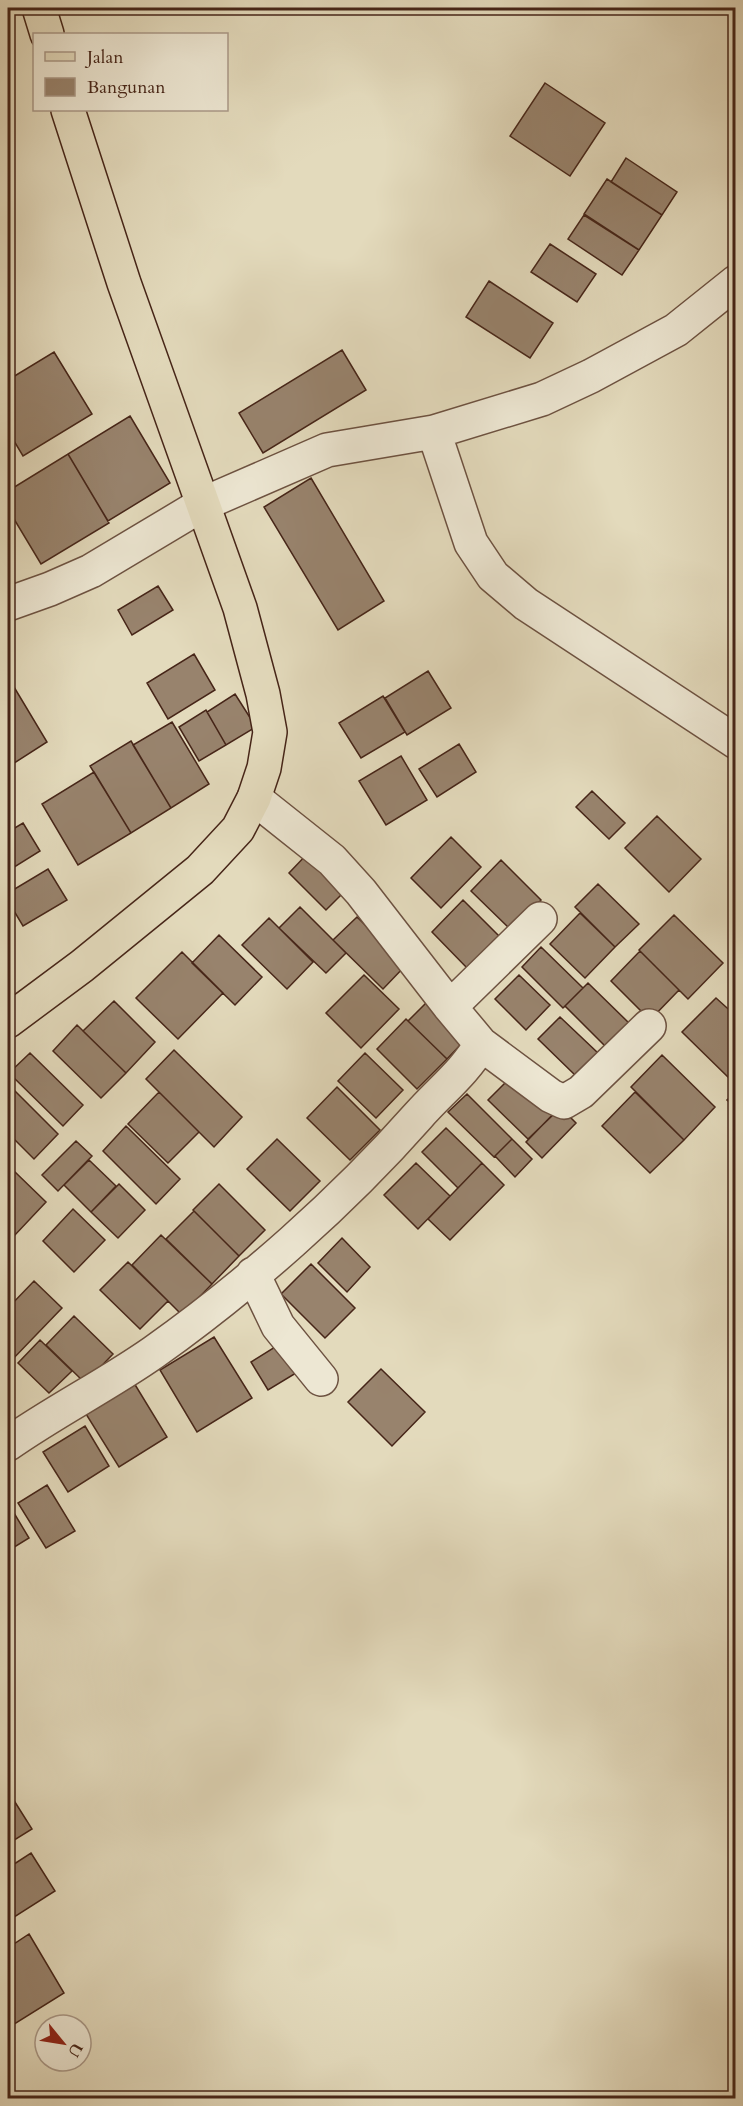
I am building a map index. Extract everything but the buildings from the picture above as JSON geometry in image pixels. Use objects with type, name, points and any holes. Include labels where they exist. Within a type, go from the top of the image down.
[{"type":"main road","points":[[39,8],[47,33]]},
{"type":"main road","points":[[8,1021],[82,966],[200,870],[238,830],[254,798],[264,768],[270,732],[263,694],[240,608],[124,283],[68,111]]},
{"type":"street","points":[[8,604],[92,571],[203,504],[327,450],[434,432],[542,399],[591,376],[676,330],[735,282]]},
{"type":"street","points":[[434,432],[471,543],[493,576],[526,604],[735,742]]},
{"type":"street","points":[[254,798],[340,868],[481,1044],[551,1096],[564,1102],[581,1092],[649,1026]]},
{"type":"street","points":[[450,1007],[540,919]]},
{"type":"street","points":[[8,1444],[153,1352],[293,1241],[389,1149],[434,1098],[465,1068],[481,1044]]},
{"type":"street","points":[[253,1274],[278,1326],[321,1379]]}]
